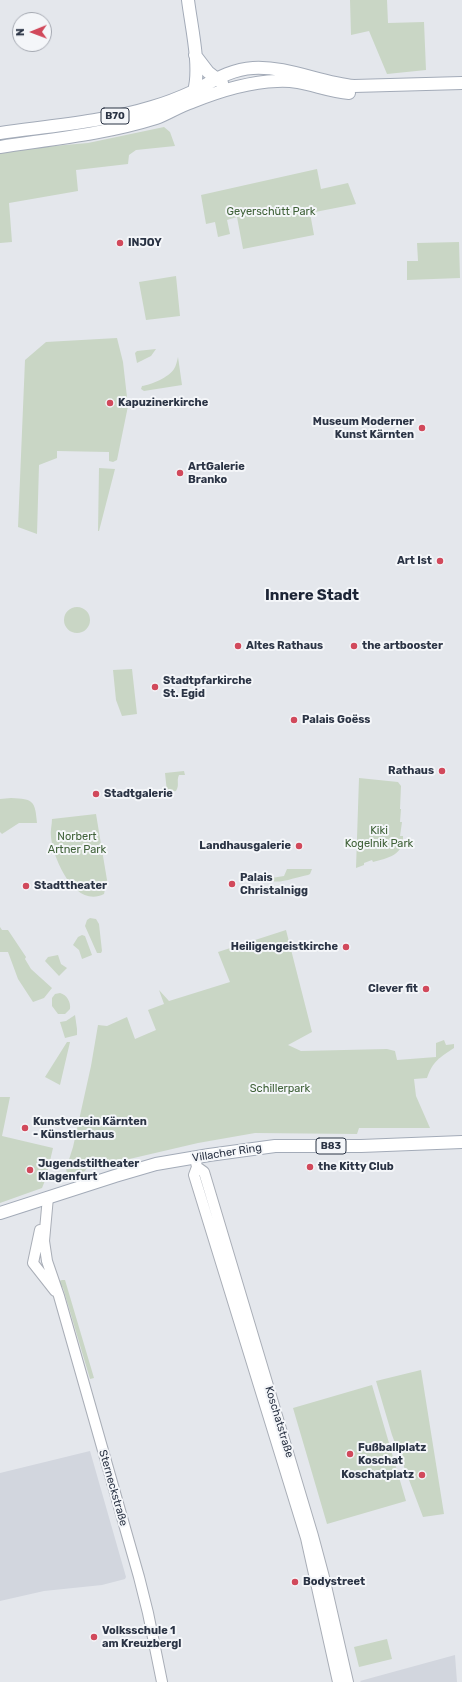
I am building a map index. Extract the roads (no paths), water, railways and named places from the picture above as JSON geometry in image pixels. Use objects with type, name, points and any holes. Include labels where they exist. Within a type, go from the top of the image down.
[{"type":"main road","name":"B70","points":[[188,0],[195,55],[196,80],[194,91]]},
{"type":"main road","name":"B70","points":[[195,55],[208,72],[216,79],[229,86],[236,87]]},
{"type":"main road","name":"B70","points":[[0,133],[139,111],[167,102],[194,91],[230,73],[244,69],[272,69],[321,84],[332,92],[357,94],[405,86],[462,83]]},
{"type":"main road","name":"B70","points":[[0,147],[96,133],[126,127],[158,118],[190,102],[236,87],[278,81],[321,84]]},
{"type":"main road","points":[[50,140],[62,124]]},
{"type":"main road","name":"Villacher Ring","points":[[0,1213],[156,1164],[196,1163],[275,1146],[381,1145],[462,1142]]},
{"type":"street","name":"Koschatstraße","points":[[196,1163],[194,1175],[306,1538],[348,1682]]},
{"type":"street","name":"Sterneckstraße","points":[[48,1197],[33,1263],[59,1296]]},
{"type":"street","name":"Sterneckstraße","points":[[48,1197],[44,1241],[47,1261],[59,1296],[142,1591],[162,1682]]},
{"type":"street","name":"Koschatstraße","points":[[326,1607],[338,1682]]},
{"type":"place","name":"INJOY","points":[[120,243]]},
{"type":"place","name":"Kapuzinerkirche","points":[[110,403]]},
{"type":"place","name":"Museum Moderner Kunst Kärnten","points":[[422,428]]},
{"type":"place","name":"ArtGalerie Branko","points":[[180,473]]},
{"type":"place","name":"Art Ist","points":[[440,561]]},
{"type":"place","name":"Altes Rathaus","points":[[238,646]]},
{"type":"place","name":"the artbooster","points":[[354,646]]},
{"type":"place","name":"Stadtpfarkirche St. Egid","points":[[155,687]]},
{"type":"place","name":"Palais Goëss","points":[[294,720]]},
{"type":"place","name":"Rathaus","points":[[442,771]]},
{"type":"place","name":"Stadtgalerie","points":[[96,794]]},
{"type":"place","name":"Landhausgalerie","points":[[299,846]]},
{"type":"place","name":"Palais Christalnigg","points":[[232,884]]},
{"type":"place","name":"Stadttheater","points":[[26,886]]},
{"type":"place","name":"Heiligengeistkirche","points":[[346,947]]},
{"type":"place","name":"Clever fit","points":[[426,989]]},
{"type":"place","name":"Kunstverein Kärnten - Künstlerhaus","points":[[25,1128]]},
{"type":"place","name":"the Kitty Club","points":[[310,1167]]},
{"type":"place","name":"Jugendstiltheater Klagenfurt","points":[[30,1170]]},
{"type":"place","name":"Fußballplatz Koschat","points":[[350,1454]]},
{"type":"place","name":"Koschatplatz","points":[[422,1475]]},
{"type":"place","name":"Bodystreet","points":[[295,1582]]},
{"type":"place","name":"Volksschule 1 am Kreuzbergl","points":[[94,1637]]},
{"type":"district","name":"Innere Stadt","points":[[312,596]]},
{"type":"park label","name":"Geyerschütt Park","points":[[271,212]]},
{"type":"park label","name":"Kiki Kogelnik Park","points":[[379,837]]},
{"type":"park label","name":"Norbert Artner Park","points":[[77,843]]},
{"type":"park label","name":"Schillerpark","points":[[280,1089]]}]
